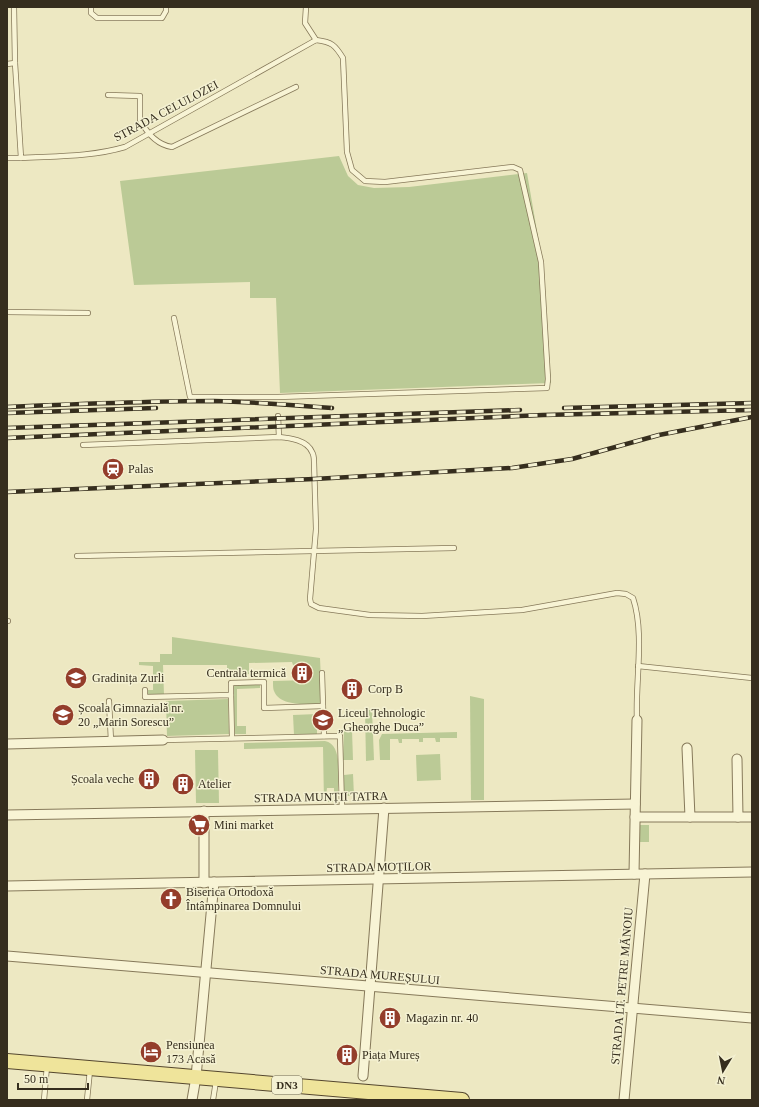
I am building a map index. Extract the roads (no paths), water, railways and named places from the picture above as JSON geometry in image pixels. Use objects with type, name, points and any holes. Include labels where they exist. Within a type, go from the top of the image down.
[{"type":"main road","name":"DN3","points":[[7,1062],[196,1077],[358,1093],[462,1100]]},
{"type":"street","points":[[634,874],[637,720]]},
{"type":"street","points":[[7,744],[163,740]]},
{"type":"street","points":[[687,748],[690,817]]},
{"type":"street","points":[[737,759],[738,817]]},
{"type":"street","name":"STRADA MUNȚII TATRA","points":[[7,814],[635,804]]},
{"type":"street","points":[[362,1076],[384,808]]},
{"type":"street","points":[[204,811],[204,882]]},
{"type":"street","points":[[634,817],[752,817]]},
{"type":"street","name":"STRADA MOȚILOR","points":[[7,886],[752,872]]},
{"type":"street","name":"STRADA LT. PETRE MĂNOIU","points":[[624,1100],[645,874]]},
{"type":"street","points":[[192,1100],[196,1077],[214,882]]},
{"type":"street","name":"STRADA MUREȘULUI","points":[[7,956],[752,1018]]},
{"type":"lane","points":[[14,7],[15,63],[21,158]]},
{"type":"lane","points":[[91,7],[91,13],[97,18],[162,18],[166,11],[166,7]]},
{"type":"lane","points":[[174,318],[190,397],[278,397],[547,388],[548,379],[541,262],[520,170],[513,167],[385,182],[365,181],[352,170],[347,152],[343,58],[336,46],[326,41],[316,40],[305,23],[306,7]]},
{"type":"lane","name":"STRADA CELULOZEI","points":[[7,158],[90,154],[109,152],[125,147],[316,40]]},
{"type":"lane","points":[[7,64],[15,63]]},
{"type":"lane","points":[[108,95],[140,96],[140,120],[149,134],[164,146],[172,147],[296,87]]},
{"type":"lane","points":[[7,312],[88,313]]},
{"type":"lane","points":[[278,416],[279,437]]},
{"type":"lane","points":[[84,445],[279,437],[293,439],[307,445],[312,451],[314,462],[316,517],[310,599],[311,604],[320,608],[370,615],[422,616],[522,610],[617,593],[626,594],[633,598],[637,609],[639,642],[636,700],[637,720]]},
{"type":"lane","points":[[77,556],[454,548]]},
{"type":"lane","points":[[638,666],[752,678]]},
{"type":"lane","points":[[322,673],[324,736]]},
{"type":"lane","points":[[232,738],[231,683],[264,682],[264,708],[323,706]]},
{"type":"lane","points":[[145,690],[145,697],[231,695]]},
{"type":"lane","points":[[110,702],[111,741]]},
{"type":"lane","points":[[163,740],[340,736],[342,809]]},
{"type":"lane","points":[[44,1100],[47,1065]]},
{"type":"lane","points":[[87,1100],[90,1068]]},
{"type":"lane","points":[[213,1100],[216,1079]]},
{"type":"railway","points":[[7,407],[136,402],[214,401],[332,408]]},
{"type":"railway","points":[[564,408],[752,403]]},
{"type":"railway","points":[[7,413],[156,408]]},
{"type":"railway","points":[[7,428],[520,410]]},
{"type":"railway","points":[[7,438],[543,415],[752,410]]},
{"type":"railway","points":[[7,492],[314,479],[512,468],[572,459],[659,435],[752,417]]},
{"type":"place","name":"Palas","points":[[113,469]]},
{"type":"place","name":"Centrala termică","points":[[302,673]]},
{"type":"place","name":"Gradinița Zurli","points":[[76,678]]},
{"type":"place","name":"Corp B","points":[[352,689]]},
{"type":"place","name":"Școala Gimnazială nr. 20 „Marin Sorescu”","points":[[63,715]]},
{"type":"place","name":"Liceul Tehnologic „Gheorghe Duca”","points":[[323,720]]},
{"type":"place","name":"Școala veche","points":[[149,779]]},
{"type":"place","name":"Atelier","points":[[183,784]]},
{"type":"place","name":"Mini market","points":[[199,825]]},
{"type":"place","name":"Biserica Ortodoxă Întâmpinarea Domnului","points":[[171,899]]},
{"type":"place","name":"Magazin nr. 40","points":[[390,1018]]},
{"type":"place","name":"Pensiunea 173 Acasă","points":[[151,1052]]},
{"type":"place","name":"Piața Mureș","points":[[347,1055]]}]
